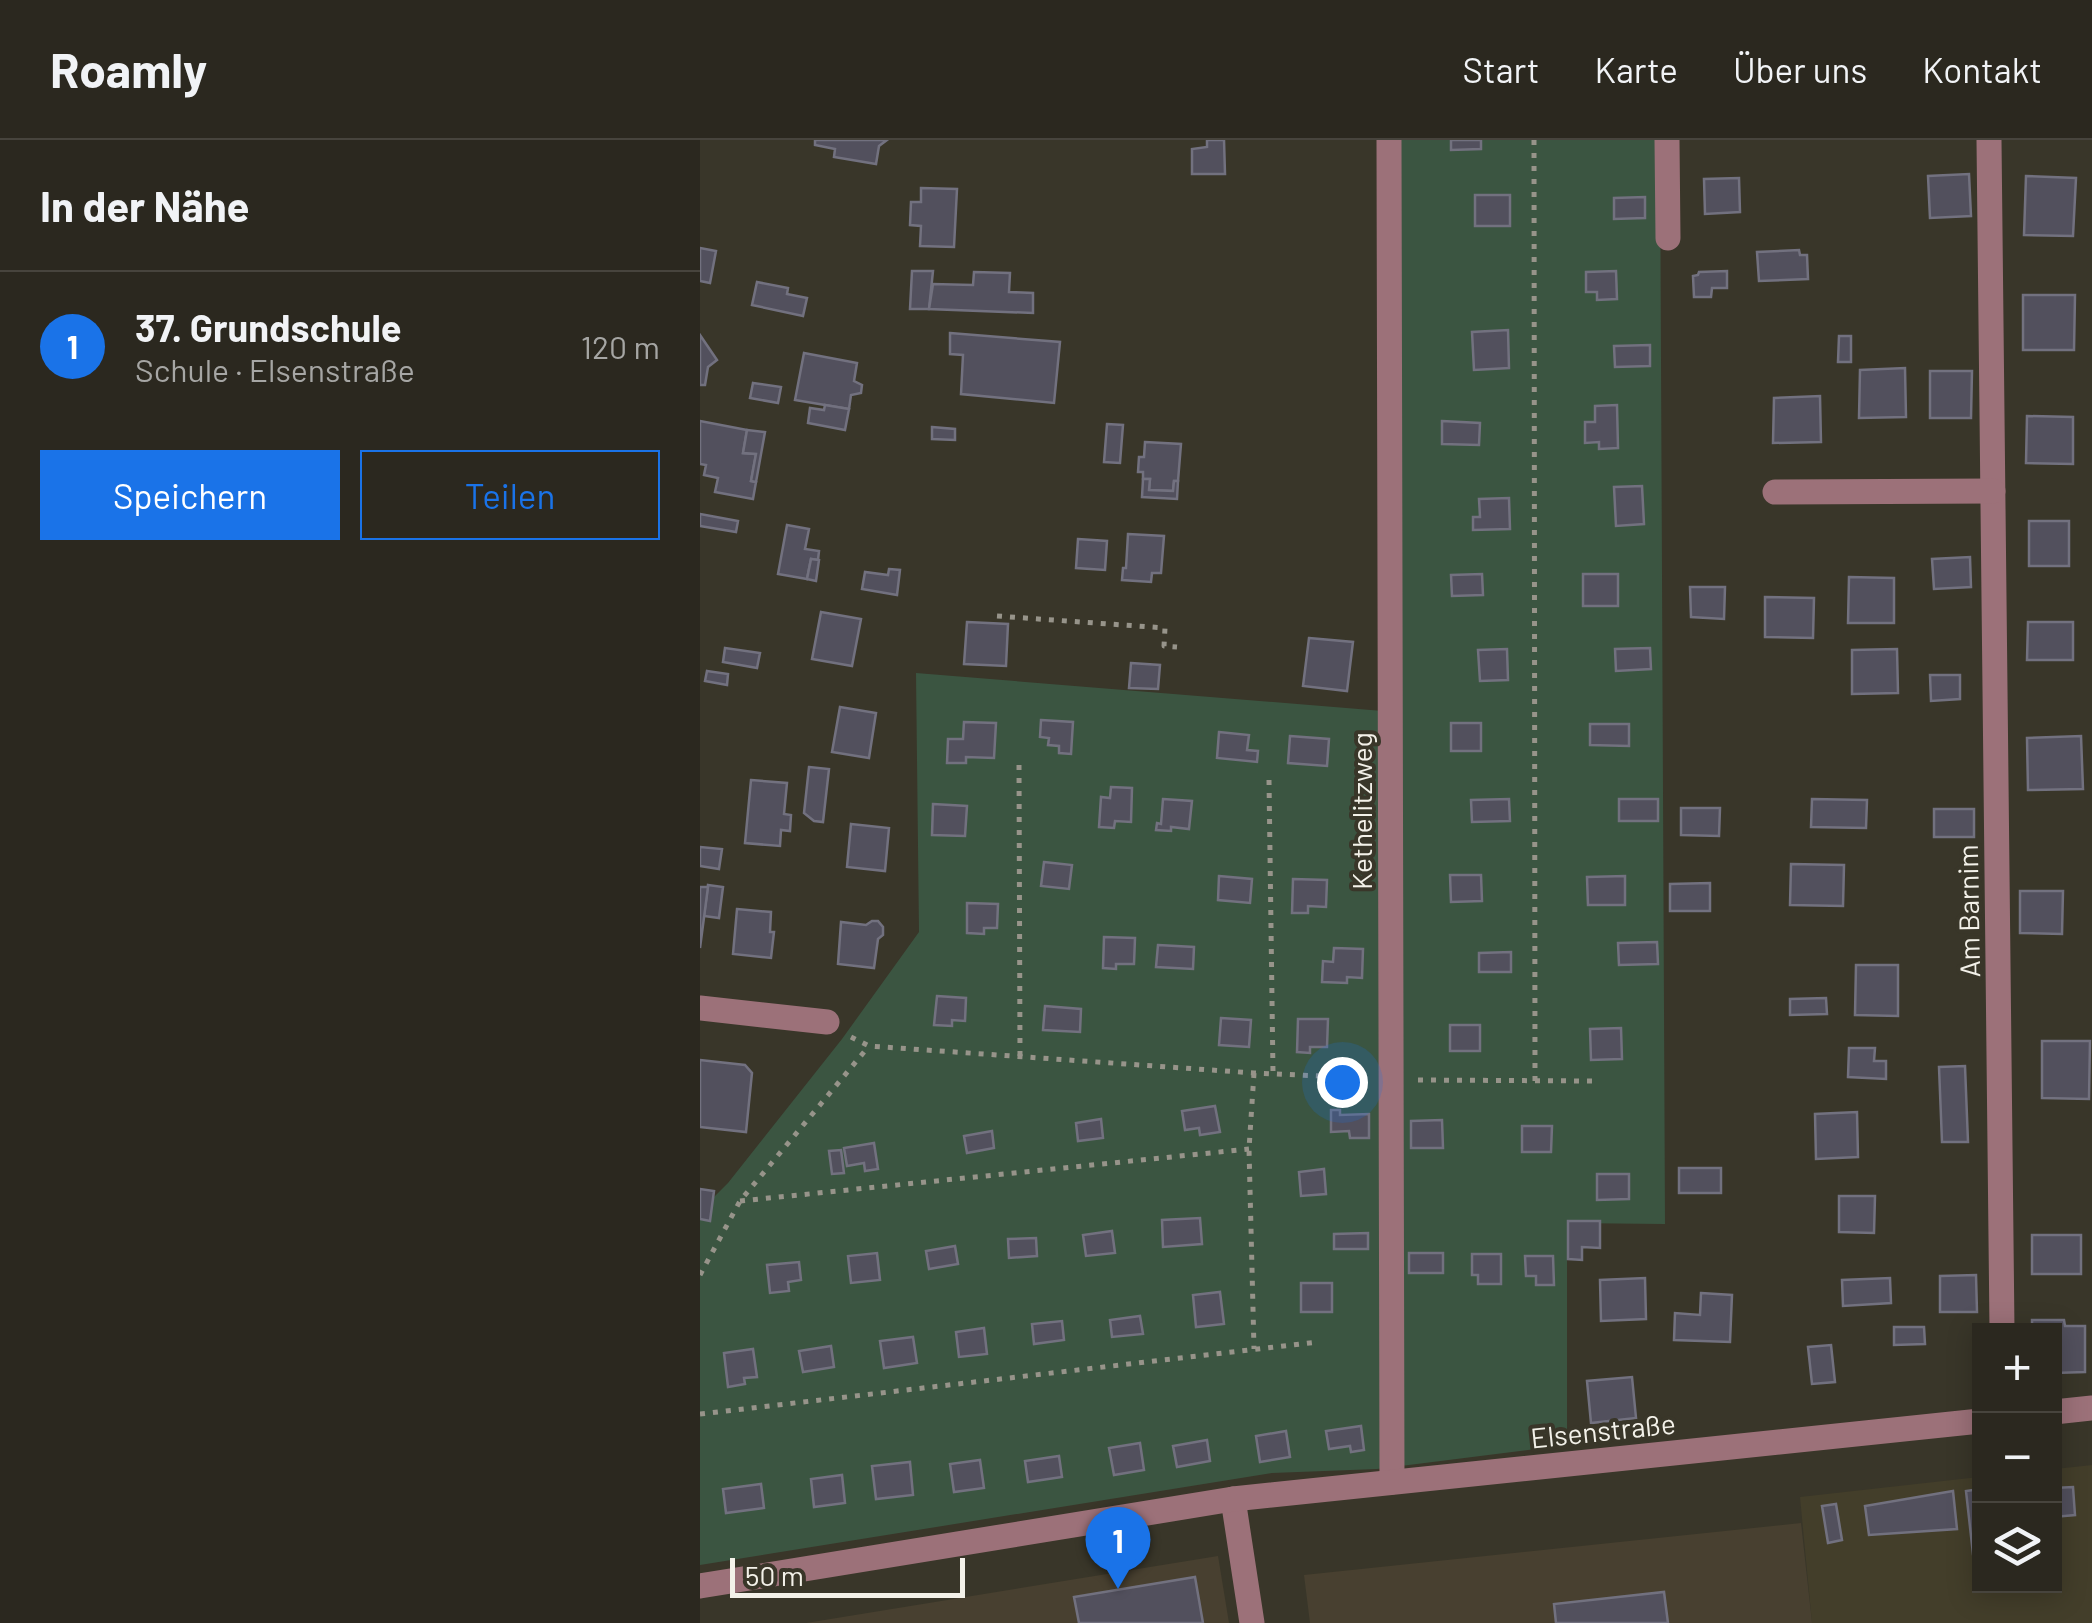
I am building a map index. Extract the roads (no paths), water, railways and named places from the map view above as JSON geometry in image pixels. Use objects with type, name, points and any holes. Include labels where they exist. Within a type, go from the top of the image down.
[{"type":"street","name":"Kethelitzweg","points":[[1389,140],[1392,1482]]},
{"type":"street","points":[[1668,140],[1668,238]]},
{"type":"street","name":"Am Barnim","points":[[1988,140],[2002,1323]]},
{"type":"street","points":[[1775,492],[1993,491]]},
{"type":"street","points":[[700,1008],[827,1022]]},
{"type":"street","points":[[2062,1411],[2092,1408]]},
{"type":"street","name":"Elsenstraße","points":[[700,1586],[1233,1499],[1972,1421]]},
{"type":"street","points":[[1233,1499],[1252,1623]]},
{"type":"place","name":"37. Grundschule","points":[[1118,1589]]}]
